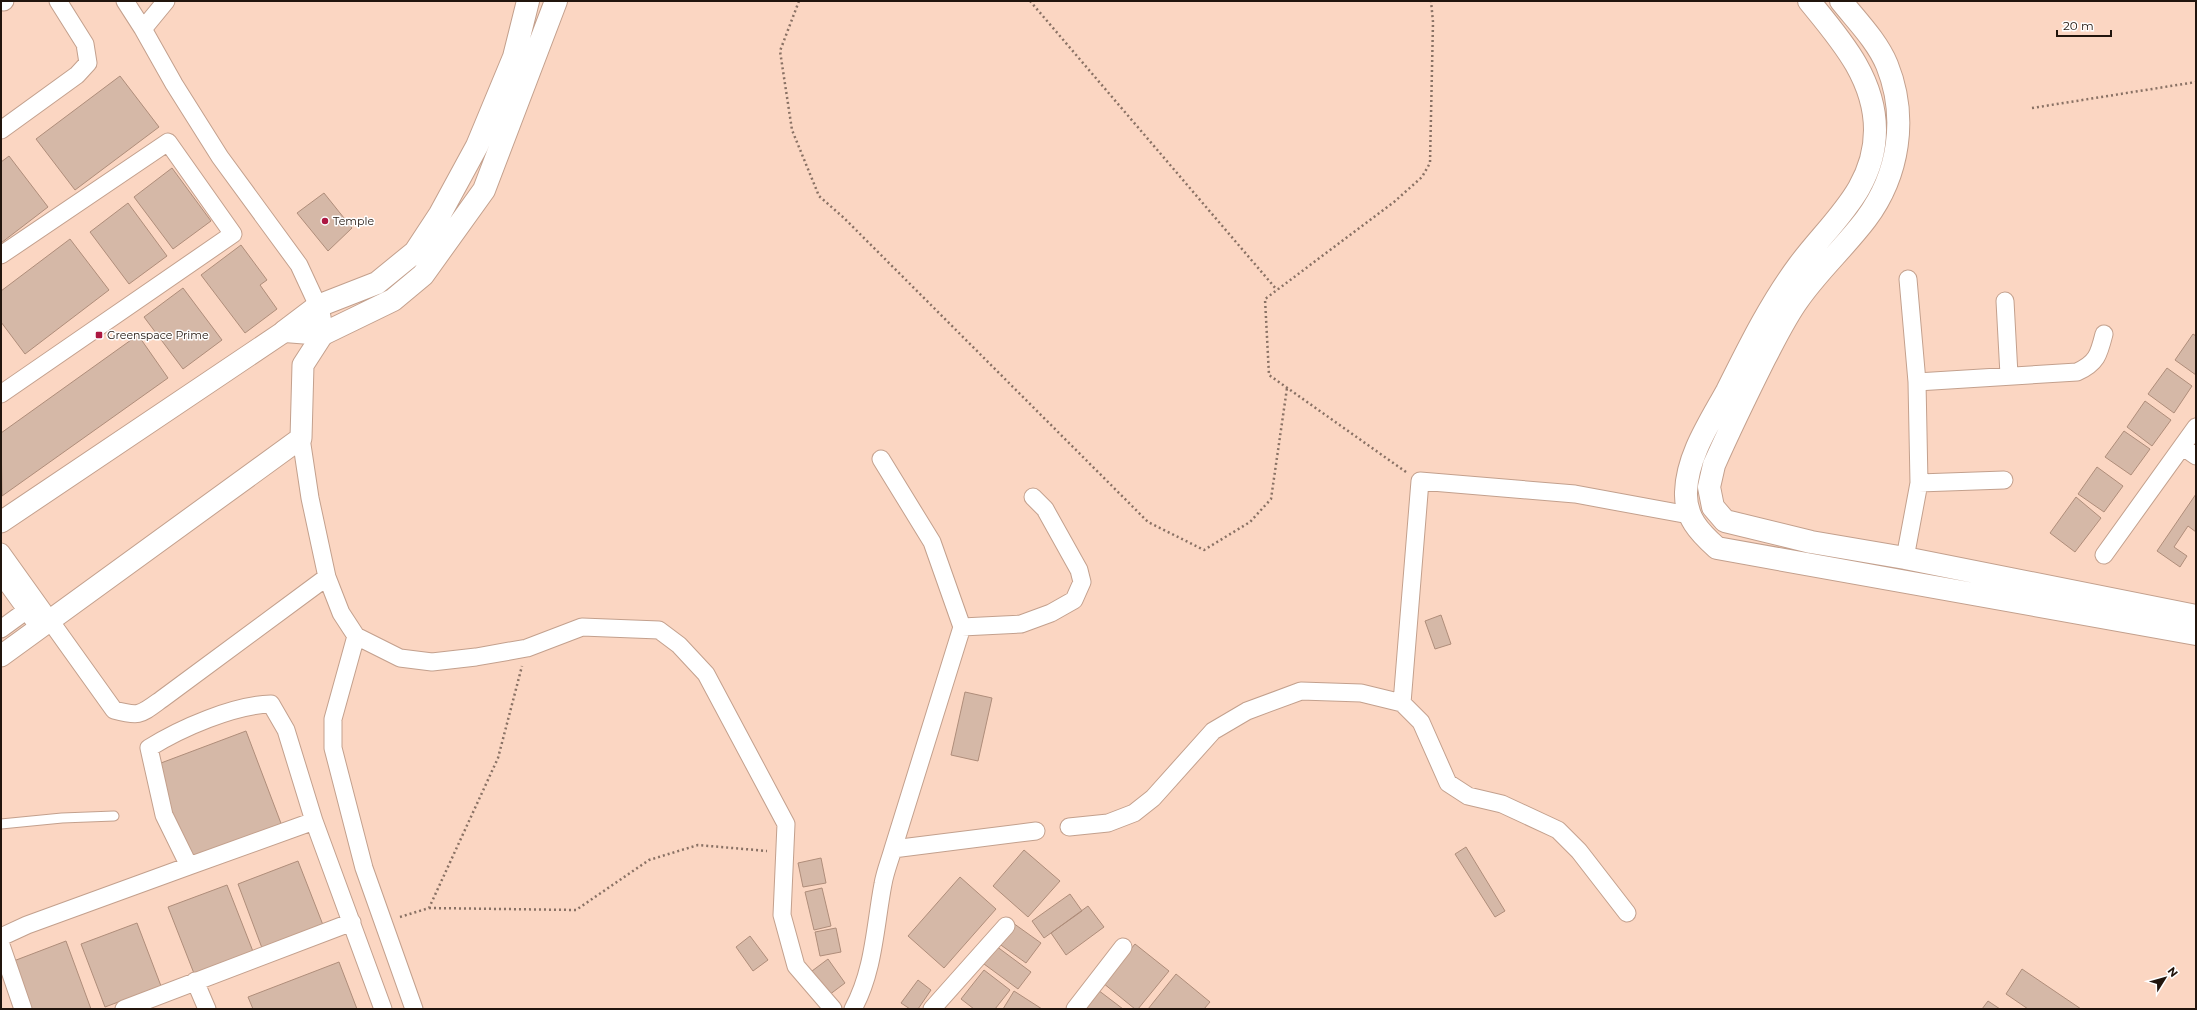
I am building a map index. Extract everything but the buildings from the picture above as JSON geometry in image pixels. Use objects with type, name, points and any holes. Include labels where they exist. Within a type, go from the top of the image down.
[{"type":"main road","points":[[285,331],[318,306],[377,283],[415,252],[440,214],[477,146],[514,57],[528,1]]},
{"type":"main road","points":[[285,331],[323,334],[393,300],[423,275],[453,236],[484,190],[556,1]]},
{"type":"main road","points":[[1809,1],[1836,34],[1860,70],[1871,101],[1875,130],[1870,161],[1856,196],[1800,264],[1774,300],[1750,343],[1690,463],[1686,492],[1689,515],[1701,534],[1717,548],[2074,603],[2196,616]]},
{"type":"main road","points":[[1841,1],[1869,35],[1886,64],[1896,96],[1900,124],[1896,153],[1885,191],[1862,224],[1818,273],[1796,302],[1742,403],[1714,465],[1709,487],[1713,507],[1725,521],[1811,542],[1905,558],[2196,634]]},
{"type":"main road","points":[[1845,209],[1862,224]]},
{"type":"street","points":[[1,130],[77,75],[88,63],[85,44],[58,1]]},
{"type":"street","points":[[125,1],[143,29],[174,84],[220,157],[298,265],[318,306],[323,334],[303,365],[301,438],[310,498],[327,577],[342,613],[356,636],[400,658],[432,662],[476,657],[527,648],[582,627],[659,630],[679,645],[706,674],[786,824],[786,852],[782,915],[796,966],[833,1009]]},
{"type":"street","points":[[143,29],[166,1]]},
{"type":"street","points":[[1,255],[168,142],[233,234],[1,394]]},
{"type":"street","points":[[1905,558],[1920,483],[1916,382],[1908,278]]},
{"type":"street","points":[[2005,301],[2008,375]]},
{"type":"street","points":[[1,522],[285,331]]},
{"type":"street","points":[[1916,382],[2008,375],[2077,372],[2090,366],[2100,353],[2104,334]]},
{"type":"street","points":[[2104,555],[2189,451],[2196,428]]},
{"type":"street","points":[[1,656],[301,438]]},
{"type":"street","points":[[853,1009],[858,999],[875,941],[883,883],[962,627],[932,542],[881,459]]},
{"type":"street","points":[[1920,483],[2004,480]]},
{"type":"street","points":[[1402,703],[1420,481],[1575,494],[1689,515]]},
{"type":"street","points":[[962,627],[1021,624],[1051,613],[1074,600],[1082,582],[1080,570],[1045,510],[1033,497]]},
{"type":"street","points":[[1,552],[45,625],[114,710],[134,715],[146,711],[327,577]]},
{"type":"street","points":[[1,575],[27,610],[45,625]]},
{"type":"street","points":[[1,629],[27,610]]},
{"type":"street","points":[[356,636],[333,719],[333,748],[364,868],[414,1009]]},
{"type":"street","points":[[1069,827],[1108,823],[1134,813],[1153,798],[1213,731],[1248,711],[1301,691],[1361,693],[1402,703],[1421,722],[1448,783],[1468,796],[1502,804],[1558,830],[1579,851],[1627,913]]},
{"type":"street","points":[[189,866],[164,816],[149,748],[175,732],[257,704],[271,704],[286,730],[314,821],[383,1009]]},
{"type":"street","points":[[1,937],[27,925],[314,821]]},
{"type":"street","points":[[893,849],[1036,831]]},
{"type":"street","points":[[124,1009],[352,922]]},
{"type":"street","points":[[932,1009],[1006,926]]},
{"type":"street","points":[[1,945],[23,1009]]},
{"type":"street","points":[[1075,1009],[1124,947]]},
{"type":"street","points":[[195,981],[207,1009]]},
{"type":"lane","points":[[1,824],[62,818],[114,816]]},
{"type":"path","points":[[799,1],[780,51],[792,130],[819,196],[844,218],[1148,522],[1204,550],[1250,522],[1271,499],[1287,388]]},
{"type":"path","points":[[1030,1],[1277,290]]},
{"type":"path","points":[[1420,481],[1269,375],[1265,299],[1394,202],[1422,177],[1430,163],[1433,22],[1431,1]]},
{"type":"path","points":[[2032,108],[2196,82]]},
{"type":"path","points":[[428,908],[498,758],[527,648]]},
{"type":"path","points":[[384,922],[428,908],[576,910],[649,860],[698,845],[786,852]]},
{"type":"place","name":"Temple","points":[[325,221]]},
{"type":"place","name":"Greenspace Prime","points":[[99,335]]}]
